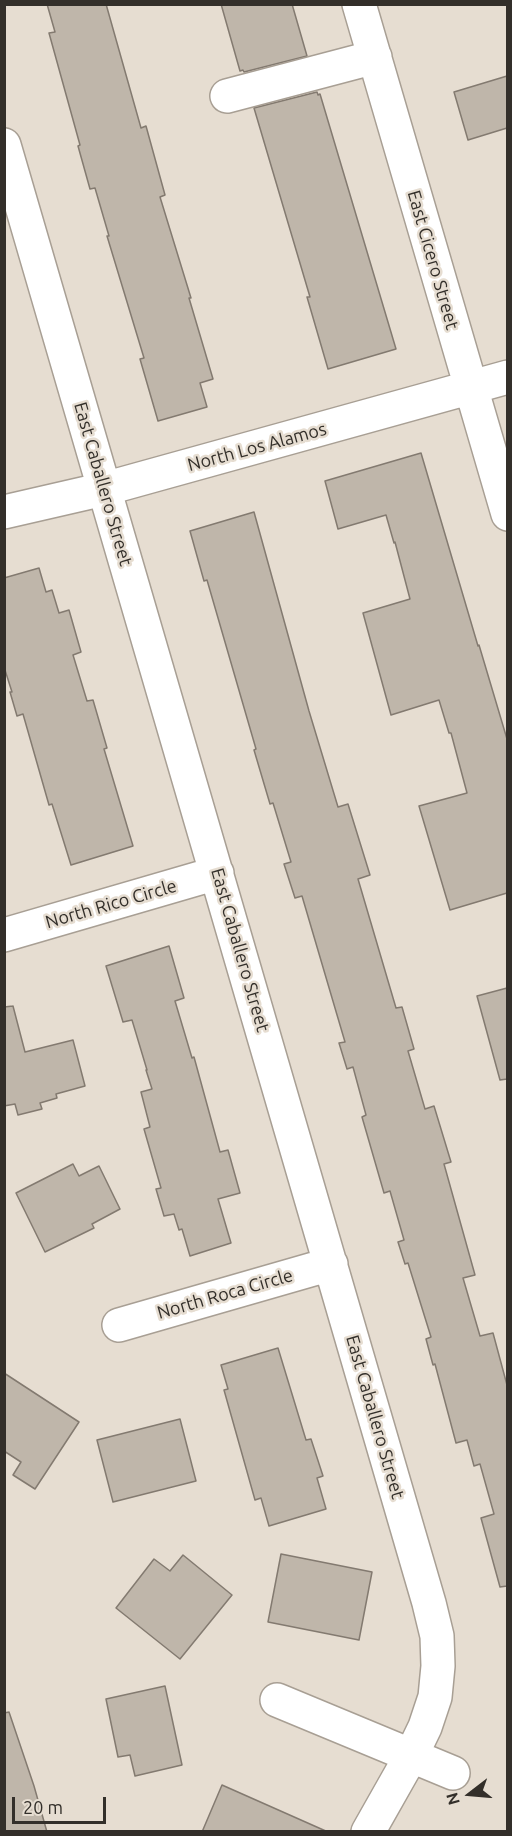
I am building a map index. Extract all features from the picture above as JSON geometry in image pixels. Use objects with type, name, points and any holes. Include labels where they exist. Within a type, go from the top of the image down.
[{"type":"street","name":"East Cicero Street","points":[[359,4],[507,514]]},
{"type":"street","points":[[227,96],[375,57]]},
{"type":"street","name":"East Caballero Street","points":[[4,145],[331,1264],[437,1636],[438,1666],[435,1697],[425,1727],[368,1832]]},
{"type":"street","name":"North Los Alamos","points":[[4,512],[104,489],[507,377]]},
{"type":"street","name":"North Rico Circle","points":[[4,934],[217,873]]},
{"type":"street","name":"North Roca Circle","points":[[119,1325],[331,1264]]},
{"type":"street","points":[[277,1700],[453,1773]]},
{"type":"building","points":[[47,4],[106,4],[141,128],[146,126],[165,195],[160,197],[213,379],[200,383],[207,407],[158,421],[140,359],[144,358],[107,236],[109,236],[95,188],[90,189],[78,146],[80,145],[49,33],[55,32]]},
{"type":"building","points":[[221,4],[292,4],[307,56],[244,72],[240,71]]},
{"type":"building","points":[[507,76],[507,128],[468,140],[454,92]]},
{"type":"building","points":[[317,92],[318,95],[320,94],[396,349],[328,369],[307,297],[310,297],[254,108]]},
{"type":"building","points":[[421,453],[507,739],[507,893],[450,910],[419,806],[467,793],[451,733],[449,733],[439,700],[391,715],[363,613],[410,599],[395,542],[386,515],[338,529],[325,481]]},
{"type":"building","points":[[254,512],[338,807],[348,804],[370,875],[358,879],[396,1008],[402,1007],[414,1049],[408,1051],[425,1109],[434,1106],[451,1162],[444,1164],[475,1275],[463,1278],[480,1336],[493,1333],[507,1385],[507,1586],[500,1587],[481,1518],[494,1514],[480,1464],[474,1466],[467,1440],[456,1443],[426,1339],[431,1337],[408,1263],[405,1264],[398,1242],[404,1240],[390,1191],[384,1193],[362,1117],[366,1115],[353,1067],[347,1069],[339,1043],[345,1042],[302,896],[295,898],[284,864],[291,862],[273,803],[270,804],[207,580],[204,581],[190,531]]},
{"type":"building","points":[[39,568],[46,592],[52,590],[59,613],[69,610],[81,652],[73,655],[87,701],[93,700],[107,748],[104,749],[133,846],[71,865],[52,804],[49,805],[23,714],[17,716],[4,667],[4,578]]},
{"type":"building","points":[[169,946],[184,998],[175,1001],[192,1058],[194,1057],[220,1152],[228,1150],[240,1193],[218,1199],[231,1243],[190,1256],[182,1229],[179,1230],[174,1214],[164,1216],[156,1189],[161,1188],[144,1129],[150,1127],[141,1092],[152,1089],[132,1020],[123,1022],[106,966]]},
{"type":"building","points":[[507,988],[507,1079],[500,1080],[477,996]]},
{"type":"building","points":[[13,1006],[25,1052],[73,1040],[85,1086],[56,1094],[57,1098],[40,1103],[42,1109],[18,1115],[15,1104],[4,1106],[4,1007]]},
{"type":"building","points":[[73,1164],[79,1176],[99,1166],[120,1209],[92,1224],[94,1228],[45,1252],[16,1193]]},
{"type":"building","points":[[278,1348],[306,1440],[311,1439],[323,1476],[317,1478],[326,1509],[269,1526],[261,1498],[255,1500],[224,1390],[228,1389],[221,1365]]},
{"type":"building","points":[[4,1373],[79,1422],[35,1489],[13,1475],[21,1462],[4,1451]]},
{"type":"building","points":[[180,1419],[196,1481],[113,1502],[97,1440]]},
{"type":"building","points":[[281,1554],[372,1572],[359,1640],[268,1622]]},
{"type":"building","points":[[183,1555],[232,1595],[180,1659],[116,1608],[154,1559],[170,1571]]},
{"type":"building","points":[[165,1686],[182,1765],[135,1776],[130,1755],[118,1757],[106,1699]]},
{"type":"building","points":[[9,1712],[47,1832],[4,1832],[4,1713]]},
{"type":"building","points":[[222,1785],[328,1832],[202,1832]]}]
